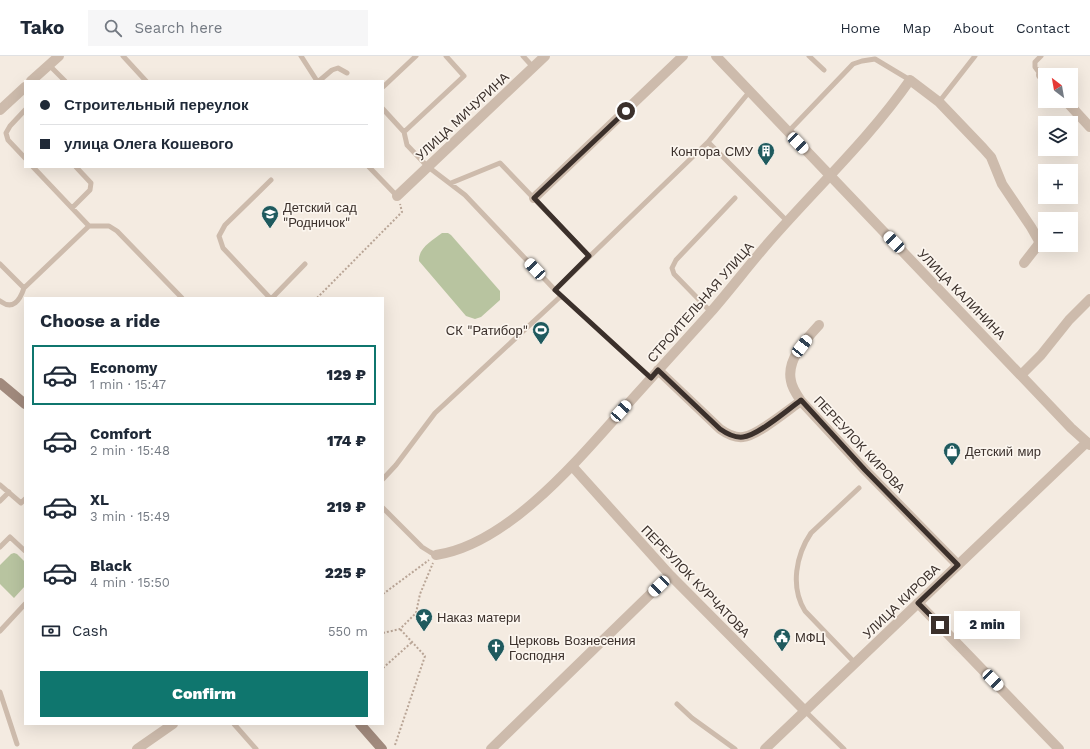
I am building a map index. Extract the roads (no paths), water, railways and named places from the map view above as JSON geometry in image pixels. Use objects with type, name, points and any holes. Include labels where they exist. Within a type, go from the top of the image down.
[{"type":"main road","points":[[0,383],[24,403]]},
{"type":"main road","points":[[361,725],[382,749]]},
{"type":"street","points":[[33,80],[59,56]]},
{"type":"street","name":"УЛИЦА МИЧУРИНА","points":[[397,196],[545,56]]},
{"type":"street","points":[[534,198],[683,56]]},
{"type":"street","name":"УЛИЦА КАЛИНИНА","points":[[716,56],[1071,428],[1089,442]]},
{"type":"street","points":[[910,80],[939,102],[991,157],[1002,184],[1039,241],[1038,245],[1024,263]]},
{"type":"street","name":"СТРОИТЕЛЬНАЯ УЛИЦА","points":[[436,555],[449,553],[470,545],[518,516],[543,495],[572,466],[885,115],[910,80]]},
{"type":"street","points":[[0,110],[24,88]]},
{"type":"street","points":[[1072,108],[1090,127]]},
{"type":"street","points":[[1021,375],[1041,355],[1069,320],[1090,299]]},
{"type":"street","points":[[801,400],[791,381],[790,369],[794,358],[819,325]]},
{"type":"street","name":"ПЕРЕУЛОК КИРОВА","points":[[658,370],[720,429],[730,436],[744,437],[754,434],[801,400],[865,470],[958,565]]},
{"type":"street","name":"УЛИЦА КИРОВА","points":[[765,749],[1089,442]]},
{"type":"street","name":"ПЕРЕУЛОК КУРЧАТОВА","points":[[572,466],[670,575],[805,711]]},
{"type":"street","points":[[494,748],[670,575]]},
{"type":"street","points":[[918,603],[1059,749]]},
{"type":"street","points":[[137,749],[172,725]]},
{"type":"lane","points":[[123,56],[145,80]]},
{"type":"lane","points":[[300,56],[317,80]]},
{"type":"lane","points":[[384,86],[416,56]]},
{"type":"lane","points":[[404,132],[464,76],[446,56]]},
{"type":"lane","points":[[523,56],[533,67]]},
{"type":"lane","points":[[809,56],[824,70]]},
{"type":"lane","points":[[939,102],[975,56]]},
{"type":"lane","points":[[1038,71],[1035,67],[1035,62],[1041,56]]},
{"type":"lane","points":[[788,132],[853,64],[877,58],[910,80]]},
{"type":"lane","points":[[49,64],[64,80]]},
{"type":"lane","points":[[319,80],[332,70],[338,68],[347,73]]},
{"type":"lane","points":[[555,290],[708,142],[750,91]]},
{"type":"lane","points":[[384,110],[404,132],[407,145],[427,166],[465,195],[561,296],[651,378]]},
{"type":"lane","points":[[24,111],[10,126],[6,133],[8,140],[24,157]]},
{"type":"lane","points":[[708,142],[788,222]]},
{"type":"lane","points":[[451,183],[500,163],[589,256]]},
{"type":"lane","points":[[36,168],[89,226]]},
{"type":"lane","points":[[72,208],[90,190],[91,183],[77,168]]},
{"type":"lane","points":[[371,168],[397,196]]},
{"type":"lane","points":[[270,297],[223,248],[220,236],[225,225],[271,180]]},
{"type":"lane","points":[[710,312],[674,274],[672,268],[676,260],[735,198]]},
{"type":"lane","points":[[0,301],[5,305],[11,305],[17,302],[24,288],[89,226],[109,226],[117,231],[181,297]]},
{"type":"lane","points":[[0,264],[24,288]]},
{"type":"lane","points":[[272,297],[305,264]]},
{"type":"lane","points":[[384,478],[396,465],[435,413],[561,296]]},
{"type":"lane","points":[[0,485],[21,503],[24,499]]},
{"type":"lane","points":[[855,663],[805,611],[800,602],[796,581],[797,566],[805,541],[811,533],[859,488]]},
{"type":"lane","points":[[0,501],[9,492]]},
{"type":"lane","points":[[384,509],[422,547],[436,555]]},
{"type":"lane","points":[[0,547],[10,537],[24,549]]},
{"type":"lane","points":[[0,631],[24,605]]},
{"type":"lane","points":[[0,692],[17,744]]},
{"type":"lane","points":[[677,704],[692,718],[735,749]]},
{"type":"lane","points":[[805,711],[844,749]]},
{"type":"lane","points":[[235,725],[256,749]]},
{"type":"place","name":"Контора СМУ","points":[[766,166]]},
{"type":"place","name":"Детский сад \"Родничок\"","points":[[270,229]]},
{"type":"place","name":"СК \"Ратибор\"","points":[[541,345]]},
{"type":"place","name":"Детский мир","points":[[952,466]]},
{"type":"place","name":"Наказ матери","points":[[424,632]]},
{"type":"place","name":"МФЦ","points":[[782,652]]},
{"type":"place","name":"Церковь Вознесения Господня","points":[[496,662]]}]
